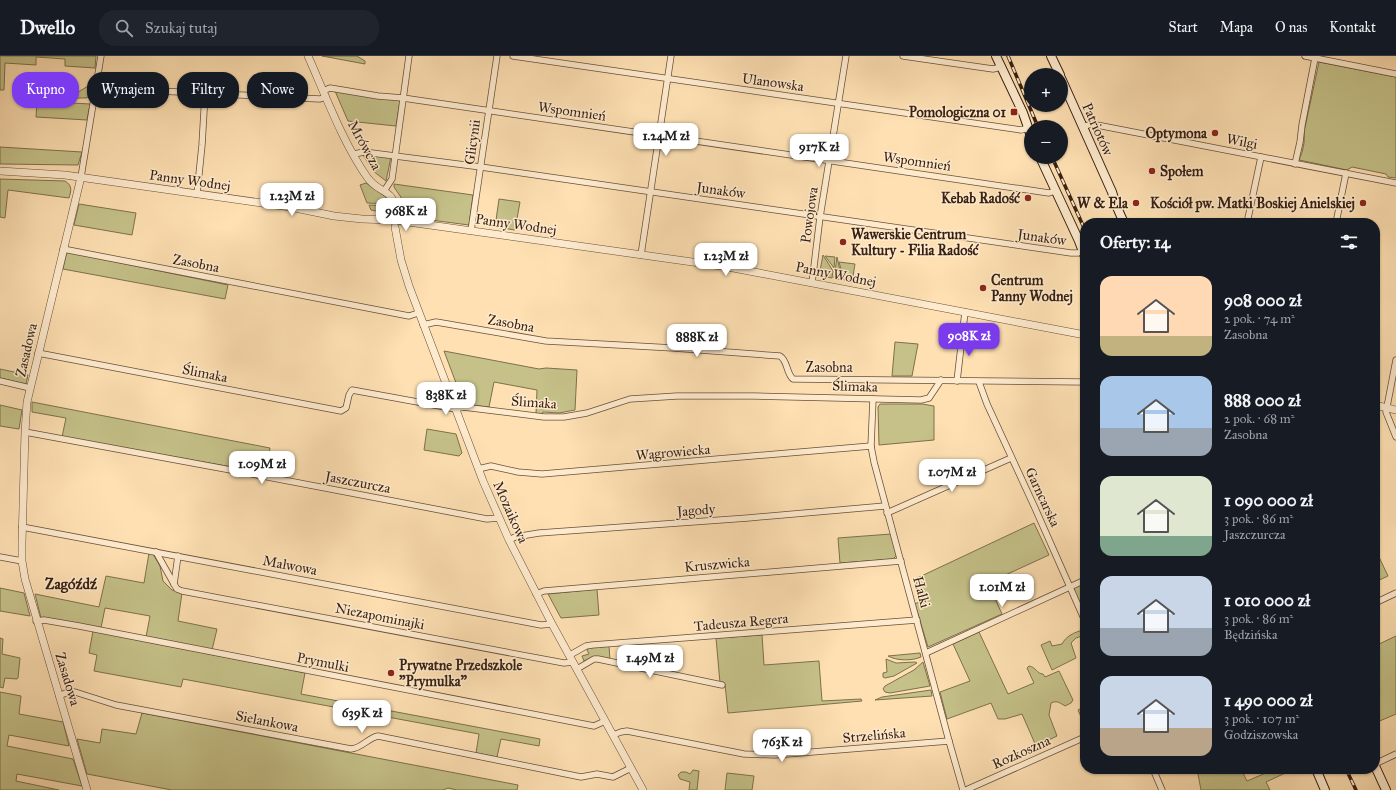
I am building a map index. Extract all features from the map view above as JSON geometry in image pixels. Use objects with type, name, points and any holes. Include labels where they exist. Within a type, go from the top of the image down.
[{"type":"main road","points":[[996,56],[1026,120]]},
{"type":"main road","name":"Patriotów","points":[[1051,56],[1056,68]]},
{"type":"main road","name":"Patriotów","points":[[1068,94],[1112,192],[1122,218]]},
{"type":"main road","points":[[1043,164],[1080,243]]},
{"type":"main road","name":"Patriotów","points":[[1112,192],[1121,204],[1128,218]]},
{"type":"main road","points":[[1318,774],[1325,790]]},
{"type":"main road","points":[[1379,774],[1386,790]]},
{"type":"street","name":"Zasadowa","points":[[100,72],[102,56]]},
{"type":"street","name":"Mrówcza","points":[[308,56],[354,154],[367,178],[394,201],[395,219]]},
{"type":"street","points":[[384,191],[392,179],[409,56]]},
{"type":"street","name":"Glicynii","points":[[471,231],[497,56]]},
{"type":"street","name":"Ulanowska","points":[[513,56],[1024,131]]},
{"type":"street","points":[[641,255],[671,56]]},
{"type":"street","name":"Powojowa","points":[[812,282],[820,217],[846,56]]},
{"type":"street","points":[[903,56],[993,69],[1001,66]]},
{"type":"street","points":[[1305,56],[1396,74]]},
{"type":"street","points":[[1295,164],[1315,58]]},
{"type":"street","name":"Wspomnień","points":[[239,95],[320,99],[330,88],[1049,193],[1055,191]]},
{"type":"street","name":"Zasadowa","points":[[87,790],[36,621],[25,579],[22,561],[22,527],[24,432],[27,402],[81,177],[93,108]]},
{"type":"street","points":[[197,194],[204,108]]},
{"type":"street","name":"Wilgi","points":[[1083,127],[1091,124],[1396,183]]},
{"type":"street","name":"Junaków","points":[[354,154],[364,152],[481,166],[1071,253],[1078,253],[1080,251]]},
{"type":"street","points":[[1248,218],[1261,157]]},
{"type":"street","name":"Panny Wodnej","points":[[0,171],[81,177],[290,207],[334,216],[362,219],[395,219],[728,267],[1080,334]]},
{"type":"street","points":[[1337,218],[1346,173]]},
{"type":"street","name":"Mozaikowa","points":[[395,219],[390,225],[395,227],[401,260],[418,313],[498,518],[536,594],[643,790]]},
{"type":"street","name":"Zasobna","points":[[63,248],[373,310],[409,316],[418,313]]},
{"type":"street","points":[[957,381],[965,312]]},
{"type":"street","name":"Zasobna","points":[[423,325],[436,322],[546,341],[674,348],[780,356],[784,358],[790,377],[793,379],[1080,382]]},
{"type":"street","name":"Panny Wodnej","points":[[1052,329],[1080,337]]},
{"type":"street","name":"Ślimaka","points":[[38,353],[341,411],[346,408],[349,395],[352,390],[456,409],[463,407],[544,417],[587,413],[630,399],[677,396],[926,399],[929,398],[941,380]]},
{"type":"street","points":[[1396,360],[1386,414],[1396,437]]},
{"type":"street","points":[[0,381],[30,388]]},
{"type":"street","name":"Garncarska","points":[[979,382],[987,404],[1080,610]]},
{"type":"street","name":"Halki","points":[[873,399],[871,446],[874,462],[963,790]]},
{"type":"street","points":[[1380,406],[1396,410]]},
{"type":"street","name":"Jaszczurcza","points":[[24,432],[487,519],[498,518]]},
{"type":"street","name":"Wągrowiecka","points":[[478,469],[491,466],[518,472],[542,474],[871,446]]},
{"type":"street","points":[[887,513],[1011,458]]},
{"type":"street","name":"Jagody","points":[[509,540],[516,537],[539,533],[748,518],[885,506]]},
{"type":"street","name":"Malwowa","points":[[22,527],[541,625],[552,624]]},
{"type":"street","points":[[156,552],[174,584]]},
{"type":"street","points":[[0,556],[22,561]]},
{"type":"street","points":[[174,584],[178,556]]},
{"type":"street","name":"Kruszwicka","points":[[536,594],[544,591],[901,562]]},
{"type":"street","points":[[926,652],[1080,582]]},
{"type":"street","name":"Niezapominajki","points":[[174,584],[177,589],[182,591],[564,663],[573,662]]},
{"type":"street","points":[[1380,601],[1396,593]]},
{"type":"street","name":"Tadeusza Regera","points":[[573,662],[586,646],[592,645],[917,620]]},
{"type":"street","name":"Prymulki","points":[[36,621],[79,626],[594,726],[605,721]]},
{"type":"street","points":[[573,662],[598,659],[722,685]]},
{"type":"street","name":"Sielankowa","points":[[59,696],[68,692],[75,692],[116,705],[351,749],[358,747],[372,737],[378,736],[581,777],[597,774],[613,777],[631,768]]},
{"type":"street","name":"Strzelińska","points":[[613,735],[620,732],[626,732],[756,755],[775,755],[949,741]]},
{"type":"street","name":"Rozkoszna","points":[[966,790],[1080,739]]},
{"type":"street","points":[[1380,762],[1396,754]]},
{"type":"street","points":[[1154,774],[1162,790]]},
{"type":"shaded area","points":[[0,56],[96,56],[95,68],[65,66],[65,59],[36,57],[36,65],[5,63],[4,90],[0,90]]},
{"type":"shaded area","points":[[322,56],[357,56],[365,61],[365,64]]},
{"type":"shaded area","points":[[1319,62],[1396,77],[1396,178],[1388,177],[1386,174],[1352,167],[1347,170],[1299,160],[1302,153],[1304,132]]},
{"type":"shaded area","points":[[87,87],[87,98],[79,98],[79,92]]},
{"type":"shaded area","points":[[335,91],[400,101],[396,126],[348,121]]},
{"type":"shaded area","points":[[79,103],[87,104],[87,108],[89,108],[87,120],[36,117],[37,108],[79,108]]},
{"type":"shaded area","points":[[0,147],[82,152],[78,165],[0,164]]},
{"type":"shaded area","points":[[363,155],[391,157],[386,181],[373,171]]},
{"type":"shaded area","points":[[0,179],[65,181],[71,189],[69,198],[8,190],[5,218],[0,217]]},
{"type":"shaded area","points":[[366,183],[386,197],[391,204],[367,203],[360,185]]},
{"type":"shaded area","points":[[394,184],[473,195],[469,225],[415,218],[394,187]]},
{"type":"shaded area","points":[[499,199],[520,202],[515,230],[495,227]]},
{"type":"shaded area","points":[[79,204],[136,213],[132,235],[74,225]]},
{"type":"shaded area","points":[[369,205],[388,207],[375,211],[371,210]]},
{"type":"shaded area","points":[[67,252],[228,285],[225,299],[63,269]]},
{"type":"shaded area","points":[[823,255],[833,271],[832,278],[819,276]]},
{"type":"shaded area","points":[[825,256],[835,257],[834,268]]},
{"type":"shaded area","points":[[837,257],[842,280],[834,278]]},
{"type":"shaded area","points":[[839,262],[855,264],[852,282],[844,280]]},
{"type":"shaded area","points":[[895,342],[918,344],[912,376],[892,376]]},
{"type":"shaded area","points":[[444,351],[539,369],[577,370],[575,410],[559,413],[543,412],[542,414],[536,414],[537,390],[494,382],[489,407],[464,404]]},
{"type":"shaded area","points":[[0,369],[28,375],[26,384],[0,378]]},
{"type":"shaded area","points":[[32,402],[270,448],[266,473],[62,437],[66,418],[32,412]]},
{"type":"shaded area","points":[[880,404],[922,404],[934,406],[934,440],[879,445],[878,407]]},
{"type":"shaded area","points":[[0,405],[22,410],[19,429],[0,426]]},
{"type":"shaded area","points":[[427,429],[456,434],[462,453],[459,456],[424,450]]},
{"type":"shaded area","points":[[1034,523],[1049,555],[988,583],[1002,614],[928,647],[915,604],[921,601],[915,579]]},
{"type":"shaded area","points":[[891,534],[897,555],[893,559],[840,563],[838,538]]},
{"type":"shaded area","points":[[149,553],[153,554],[160,566],[163,581],[172,590],[182,593],[178,621],[217,629],[212,650],[146,637],[150,616],[105,608],[101,628],[41,618],[35,594],[99,607],[106,576],[144,583]]},
{"type":"shaded area","points":[[1380,559],[1388,576],[1380,580]]},
{"type":"shaded area","points":[[1080,585],[1080,605],[1074,591],[1074,588]]},
{"type":"shaded area","points":[[0,588],[24,593],[30,616],[0,611]]},
{"type":"shaded area","points":[[597,589],[599,615],[561,618],[548,594]]},
{"type":"shaded area","points":[[93,631],[305,673],[301,694],[540,739],[539,746],[501,739],[497,757],[476,753],[479,734],[183,679],[181,687],[94,671],[97,655],[89,653]]},
{"type":"shaded area","points":[[1080,631],[1080,637],[1076,638],[1071,643],[1076,658],[1052,670],[1041,645],[1050,641],[1052,646],[1062,644],[1071,635]]},
{"type":"shaded area","points":[[979,632],[1008,694],[1034,683],[1027,668],[1029,666],[1043,674],[1045,677],[1059,671],[1073,700],[1065,706],[1057,702],[1051,703],[1049,715],[1057,736],[1036,746],[1022,714],[1005,719],[998,719],[991,703],[947,719],[940,692],[970,681],[953,644]]},
{"type":"shaded area","points":[[762,635],[764,665],[819,661],[822,701],[861,699],[862,701],[728,713],[725,684],[720,683],[716,638]]},
{"type":"shaded area","points":[[1396,636],[1396,714],[1380,721],[1380,644]]},
{"type":"shaded area","points":[[0,638],[3,639],[2,654],[20,658],[18,678],[5,678],[3,688],[0,687]]},
{"type":"shaded area","points":[[609,646],[610,660],[593,657],[584,661],[582,656],[589,654],[587,650],[589,648]]},
{"type":"shaded area","points":[[920,653],[921,657],[909,660],[900,660],[888,656]]},
{"type":"shaded area","points":[[886,659],[896,663],[917,663],[894,676],[885,678],[883,677],[883,673],[887,672]]},
{"type":"shaded area","points":[[923,662],[930,686],[890,693],[885,692],[883,689],[885,686],[914,670]]},
{"type":"shaded area","points":[[931,690],[932,696],[875,700],[882,697]]},
{"type":"shaded area","points":[[0,692],[21,696],[19,714],[63,722],[69,746],[9,735],[7,746],[73,759],[82,786],[17,774],[16,781],[59,790],[0,790]]},
{"type":"shaded area","points":[[142,713],[518,785],[517,790],[457,790],[448,788],[443,790],[172,790],[87,774],[77,739],[100,743],[102,729],[136,734]]},
{"type":"shaded area","points":[[693,770],[699,771],[697,790],[689,790],[690,782],[680,779],[678,775],[681,772],[690,774]]},
{"type":"shaded area","points":[[727,773],[754,776],[752,790],[725,790]]},
{"type":"shaded area","points":[[1198,774],[1244,774],[1247,781],[1263,774],[1283,774],[1266,782],[1270,790],[1201,790]]},
{"type":"railway","points":[[1008,56],[1035,120]]},
{"type":"railway","points":[[1055,164],[1080,219]]},
{"type":"railway","points":[[1348,774],[1356,790]]},
{"type":"place","name":"Pomologiczna 01","points":[[1014,112]]},
{"type":"place","name":"Optymona","points":[[1215,133]]},
{"type":"place","name":"Społem","points":[[1152,171]]},
{"type":"place","name":"Kebab Radość","points":[[1028,198]]},
{"type":"place","name":"W & Ela","points":[[1136,203]]},
{"type":"place","name":"Kościół pw. Matki Boskiej Anielskiej","points":[[1363,203]]},
{"type":"place","name":"Wawerskie Centrum Kultury - Filia Radość","points":[[843,242]]},
{"type":"place","name":"Centrum Panny Wodnej","points":[[983,288]]},
{"type":"place","name":"Prywatne Przedszkole \"Prymulka\"","points":[[391,673]]},
{"type":"district","name":"Zagóźdź","points":[[71,584]]}]
